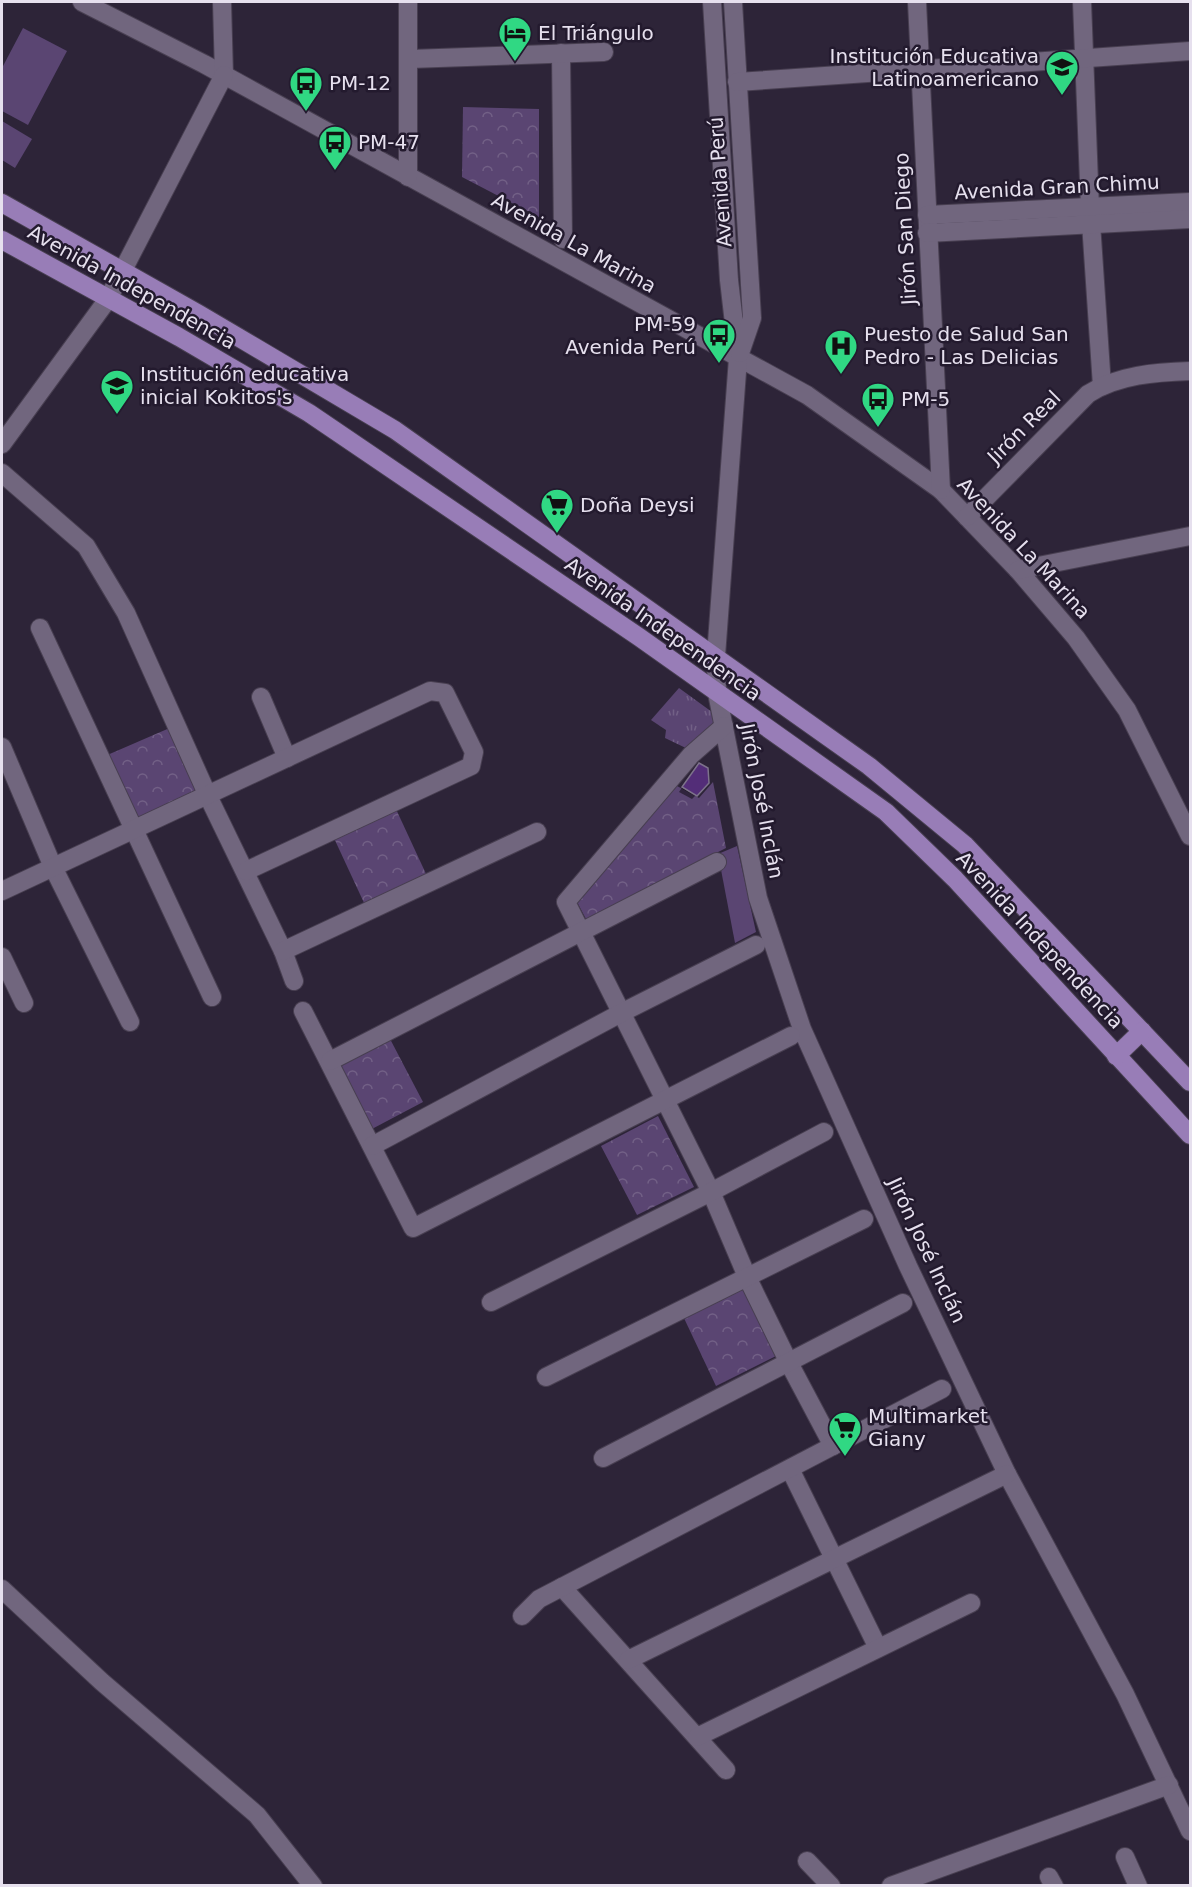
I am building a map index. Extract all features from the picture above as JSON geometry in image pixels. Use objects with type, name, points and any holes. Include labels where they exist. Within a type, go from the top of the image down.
[{"type":"main road","name":"Avenida Independencia","points":[[2,202],[246,341],[395,430],[869,766],[965,845],[1191,1082]]},
{"type":"main road","name":"Avenida Independencia","points":[[2,240],[295,404],[456,510],[886,812],[955,879],[1191,1135]]},
{"type":"main road","points":[[232,368],[246,341]]},
{"type":"main road","points":[[295,404],[309,378]]},
{"type":"main road","points":[[500,543],[517,518]]},
{"type":"main road","points":[[854,790],[869,766]]},
{"type":"main road","points":[[1116,1056],[1142,1031]]},
{"type":"street","name":"Avenida La Marina","points":[[82,2],[224,75],[807,394],[941,490],[1018,570],[1076,638],[1127,710],[1191,836]]},
{"type":"street","points":[[2,444],[108,298],[224,75],[222,2]]},
{"type":"street","points":[[408,2],[410,59],[408,177]]},
{"type":"street","name":"Avenida Perú","points":[[712,2],[729,280],[738,358],[716,656]]},
{"type":"street","name":"Avenida Perú","points":[[733,2],[736,82],[752,318],[738,358]]},
{"type":"street","name":"Jirón San Diego","points":[[917,2],[941,490]]},
{"type":"street","points":[[1082,2],[1090,217],[1102,386]]},
{"type":"street","points":[[714,38],[735,37]]},
{"type":"street","points":[[736,82],[1191,51]]},
{"type":"street","points":[[410,59],[604,52]]},
{"type":"street","points":[[561,53],[563,239]]},
{"type":"street","name":"Avenida Gran Chimu","points":[[1090,217],[1191,202]]},
{"type":"street","name":"Avenida Gran Chimu","points":[[927,224],[1090,217],[1191,219]]},
{"type":"street","name":"Jirón Real","points":[[968,517],[1088,394],[1102,386],[1165,371],[1191,371]]},
{"type":"street","points":[[2,473],[86,546],[126,613],[208,796],[283,951],[294,981]]},
{"type":"street","points":[[1018,570],[1191,536]]},
{"type":"street","points":[[40,628],[133,831],[213,997]]},
{"type":"street","name":"Jirón José Inclán","points":[[716,656],[717,693],[758,898],[802,1029],[908,1266],[1007,1474],[1125,1694],[1191,1831]]},
{"type":"street","points":[[2,891],[435,690],[445,693],[475,757],[467,769],[246,871]]},
{"type":"street","points":[[261,697],[287,758]]},
{"type":"street","points":[[724,726],[691,754],[566,902],[711,1192],[748,1279],[789,1363],[833,1446]]},
{"type":"street","points":[[2,747],[53,867],[130,1022]]},
{"type":"street","points":[[283,951],[537,832]]},
{"type":"street","points":[[330,1061],[717,862]]},
{"type":"street","points":[[372,1146],[621,1013],[756,945]]},
{"type":"street","points":[[2,957],[24,1004]]},
{"type":"street","points":[[303,1011],[413,1228],[791,1036]]},
{"type":"street","points":[[491,1302],[711,1192],[824,1132]]},
{"type":"street","points":[[546,1377],[748,1279],[864,1219]]},
{"type":"street","points":[[603,1458],[903,1303]]},
{"type":"street","points":[[522,1616],[539,1599],[942,1389]]},
{"type":"street","points":[[790,1469],[878,1648]]},
{"type":"street","points":[[628,1660],[1007,1474]]},
{"type":"street","points":[[562,1587],[726,1770]]},
{"type":"street","points":[[2,1589],[102,1682],[257,1815],[313,1886]]},
{"type":"street","points":[[697,1737],[971,1604]]},
{"type":"street","points":[[891,1886],[1168,1785]]},
{"type":"street","points":[[1125,1857],[1138,1886]]},
{"type":"street","points":[[807,1861],[831,1886]]},
{"type":"green space","points":[[23,28],[67,51],[28,125],[2,111],[2,68]]},
{"type":"green space","points":[[463,107],[539,109],[539,217],[462,177]]},
{"type":"green space","points":[[2,121],[32,139],[15,168],[2,160]]},
{"type":"green space","points":[[679,688],[712,712],[717,719],[690,750],[665,738],[666,730],[651,720]]},
{"type":"green space","points":[[172,727],[202,792],[134,822],[105,756]]},
{"type":"green space","points":[[713,782],[726,848],[586,919],[577,902],[677,786],[699,798]]},
{"type":"green space","points":[[395,807],[427,876],[365,905],[333,836]]},
{"type":"green space","points":[[737,846],[756,932],[735,943],[718,854]]},
{"type":"green space","points":[[389,1037],[423,1102],[370,1130],[335,1062]]},
{"type":"green space","points":[[658,1116],[694,1187],[637,1215],[601,1146]]},
{"type":"green space","points":[[743,1287],[776,1356],[716,1386],[683,1316]]},
{"type":"building","points":[[699,763],[708,768],[709,783],[697,796],[682,787]]},
{"type":"place","name":"El Triángulo","points":[[515,62]]},
{"type":"place","name":"Institución Educativa Latinoamericano","points":[[1062,96]]},
{"type":"place","name":"PM-12","points":[[306,112]]},
{"type":"place","name":"PM-47","points":[[335,171]]},
{"type":"place","name":"PM-59 Avenida Perú","points":[[719,364]]},
{"type":"place","name":"Puesto de Salud San Pedro - Las Delicias","points":[[841,375]]},
{"type":"place","name":"Institución educativa inicial Kokitos's","points":[[117,415]]},
{"type":"place","name":"PM-5","points":[[878,428]]},
{"type":"place","name":"Doña Deysi","points":[[557,534]]},
{"type":"place","name":"Multimarket Giany","points":[[845,1457]]}]
